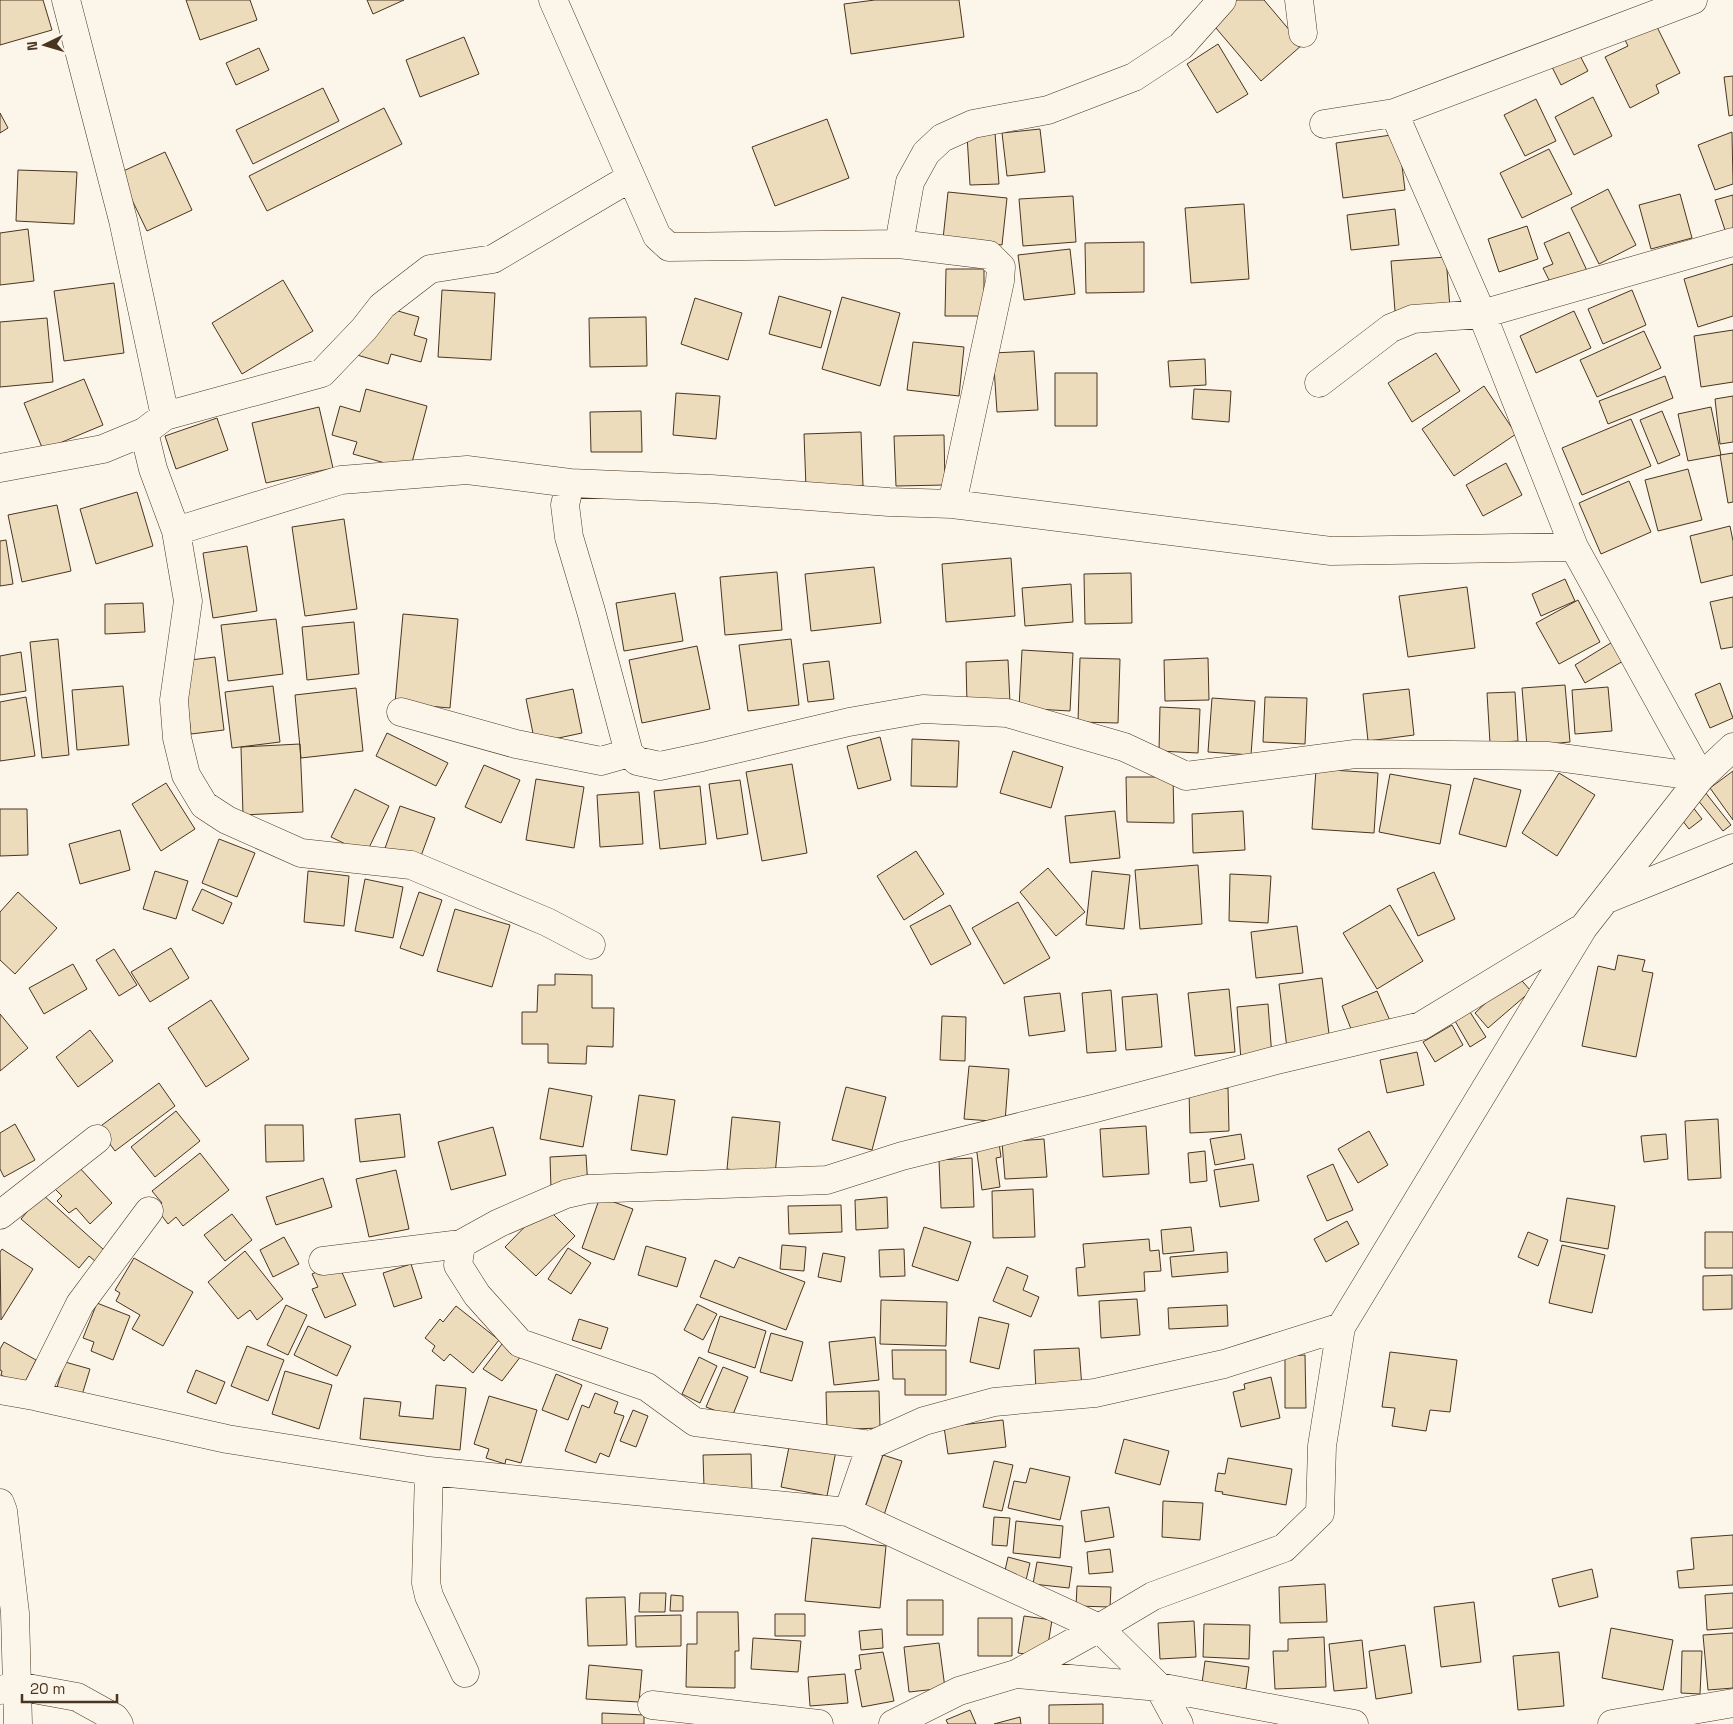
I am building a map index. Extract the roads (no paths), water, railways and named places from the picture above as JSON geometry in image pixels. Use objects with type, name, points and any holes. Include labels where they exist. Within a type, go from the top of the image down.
[{"type":"street","points":[[66,0],[123,220],[165,416]]},
{"type":"street","points":[[553,0],[657,236],[669,247],[899,244],[989,255],[1000,267],[1000,281],[952,504]]},
{"type":"street","points":[[899,244],[910,182],[926,153],[942,138],[973,124],[1048,110],[1134,77],[1181,46],[1222,0]]},
{"type":"street","points":[[1299,0],[1302,33]]},
{"type":"street","points":[[1324,124],[1394,113],[1694,0]]},
{"type":"street","points":[[1394,113],[1482,314],[1574,547],[1701,777]]},
{"type":"street","points":[[0,468],[103,449],[144,432],[165,416],[322,373],[364,329],[382,306],[430,269],[493,260],[630,178]]},
{"type":"street","points":[[1319,383],[1391,328],[1414,319],[1482,314],[1733,242]]},
{"type":"street","points":[[144,432],[153,469],[176,531],[188,601],[174,700],[177,738],[186,775],[204,805],[227,820],[301,853],[410,865],[547,922],[592,945]]},
{"type":"street","points":[[176,531],[341,480],[467,470],[570,483],[711,489],[889,502],[952,504],[1331,551],[1574,547]]},
{"type":"street","points":[[570,483],[565,505],[569,537],[629,753],[638,761],[660,766],[702,758],[849,722],[923,709],[1007,713],[1124,746],[1186,776],[1356,754],[1549,756],[1701,777]]},
{"type":"street","points":[[401,712],[516,744],[601,761],[629,753]]},
{"type":"street","points":[[893,1724],[959,1691],[1016,1674],[1153,1596],[1284,1548],[1320,1513],[1322,1446],[1341,1327],[1583,928],[1701,777],[1733,747]]},
{"type":"street","points":[[1605,900],[1733,848]]},
{"type":"street","points":[[323,1261],[461,1244],[499,1223],[566,1194],[588,1190],[827,1180],[902,1156],[1096,1108],[1273,1061],[1421,1026],[1583,928]]},
{"type":"street","points":[[0,1215],[97,1139]]},
{"type":"street","points":[[34,1396],[80,1304],[148,1210]]},
{"type":"street","points":[[461,1244],[458,1265],[477,1295],[520,1343],[647,1387],[695,1422],[871,1445],[924,1420],[994,1402],[1104,1391],[1224,1364],[1341,1327]]},
{"type":"street","points":[[0,1390],[227,1439],[428,1471],[848,1512],[1099,1628],[1159,1687],[1179,1724]]},
{"type":"street","points":[[848,1512],[871,1445]]},
{"type":"street","points":[[428,1471],[426,1583],[429,1596],[465,1673]]},
{"type":"street","points":[[0,1503],[3,1511],[15,1613],[8,1688],[18,1724]]},
{"type":"street","points":[[1016,1674],[1159,1687],[1354,1724]]},
{"type":"street","points":[[8,1688],[77,1697],[115,1718],[119,1724]]},
{"type":"street","points":[[1612,1724],[1733,1703]]},
{"type":"street","points":[[652,1705],[819,1724]]}]
